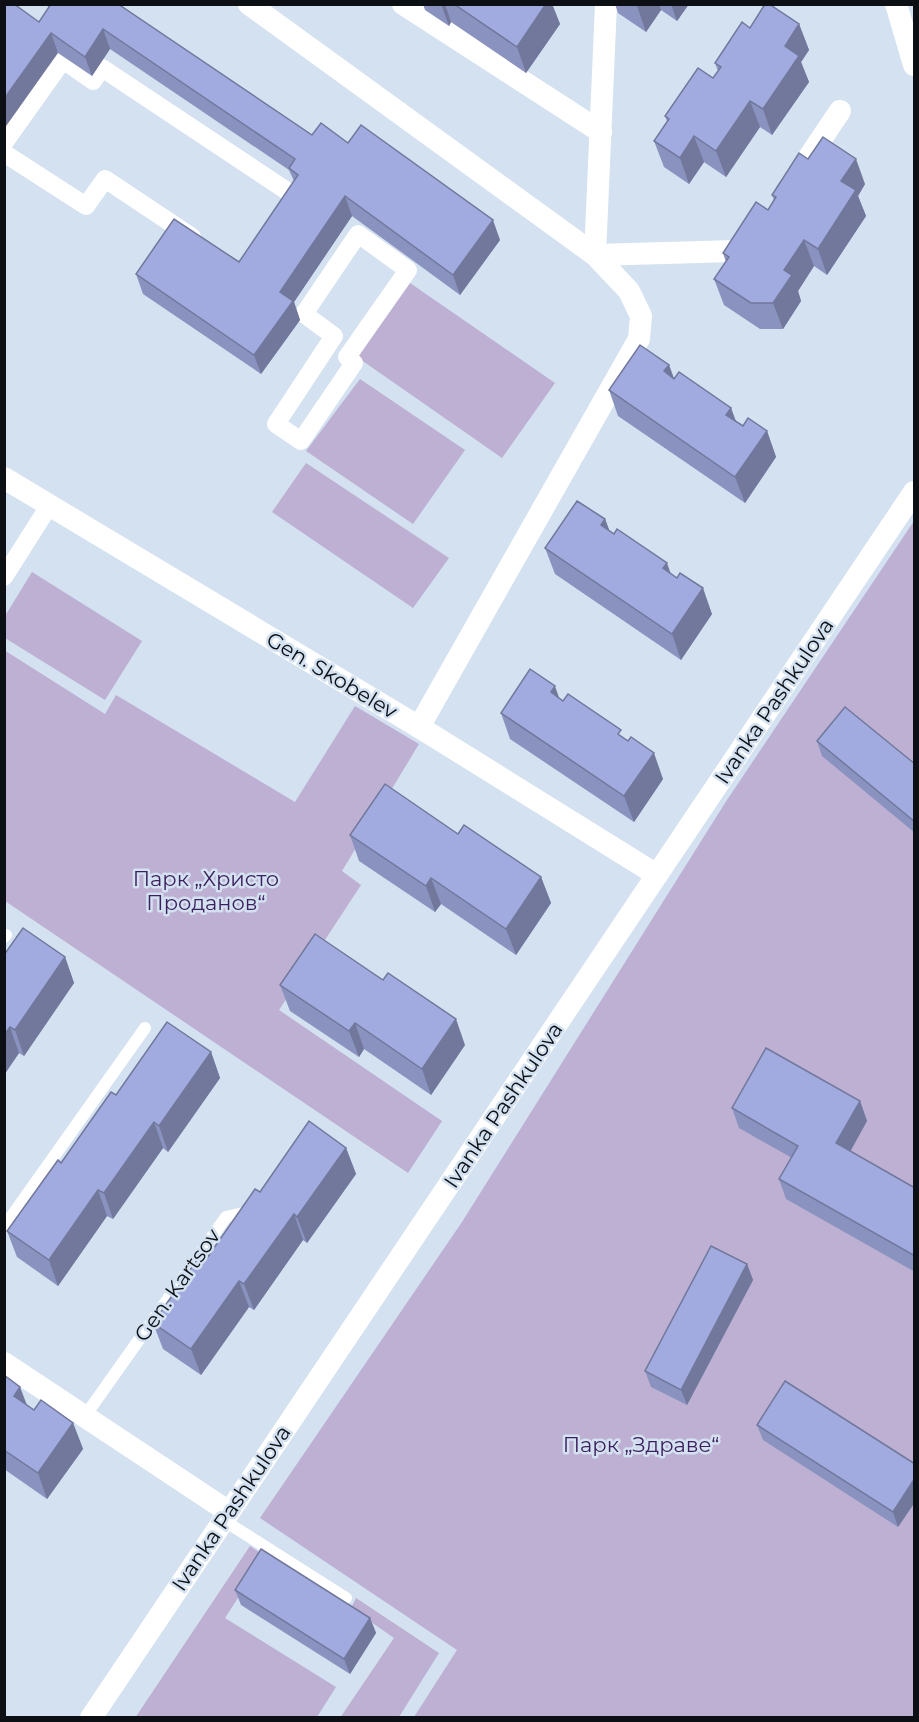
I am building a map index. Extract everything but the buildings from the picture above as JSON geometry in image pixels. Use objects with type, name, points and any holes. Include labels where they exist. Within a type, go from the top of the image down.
[{"type":"street","points":[[249,4],[595,255],[628,291],[641,316],[639,339],[419,727]]},
{"type":"street","points":[[403,4],[601,132]]},
{"type":"street","points":[[595,255],[606,4]]},
{"type":"street","points":[[896,4],[915,66]]},
{"type":"street","points":[[4,143],[63,60],[93,81],[102,68],[296,197],[277,225]]},
{"type":"street","points":[[780,198],[840,111]]},
{"type":"street","points":[[4,153],[86,206],[105,179],[208,248]]},
{"type":"street","points":[[595,255],[735,251],[755,236],[762,226]]},
{"type":"street","points":[[358,234],[408,270],[347,357],[354,363],[301,441],[276,424],[334,336],[304,314],[358,234]]},
{"type":"street","name":"Gen. Skobelev","points":[[4,478],[419,727],[657,875]]},
{"type":"street","name":"Ivanka Pashkulova","points":[[91,1718],[915,492]]},
{"type":"street","points":[[4,577],[50,506]]},
{"type":"street","points":[[4,1362],[226,1516]]},
{"type":"lane","points":[[4,1227],[145,1028]]},
{"type":"lane","name":"Gen. Kartsov","points":[[85,1416],[226,1216],[247,1212],[260,1193]]},
{"type":"lane","points":[[226,1516],[346,1598]]},
{"type":"green space","points":[[410,283],[555,383],[502,458],[357,357]]},
{"type":"green space","points":[[360,379],[465,450],[413,524],[306,451]]},
{"type":"green space","points":[[306,463],[449,558],[413,608],[272,512]]},
{"type":"green space","name":"Парк „Здраве“","points":[[914,521],[914,1717],[414,1717],[457,1650],[260,1518],[462,1222],[725,803]]},
{"type":"green space","points":[[32,572],[142,641],[105,700],[5,638],[5,616]]},
{"type":"green space","name":"Парк „Христо Проданов“","points":[[4,650],[105,714],[116,695],[295,802],[355,706],[419,744],[342,871],[361,885],[279,1010],[442,1121],[408,1173],[5,901]]},
{"type":"green space","points":[[250,1546],[265,1556],[225,1618],[336,1687],[317,1717],[135,1718]]},
{"type":"green space","points":[[356,1598],[439,1653],[399,1717],[340,1718],[394,1638],[351,1608]]}]
